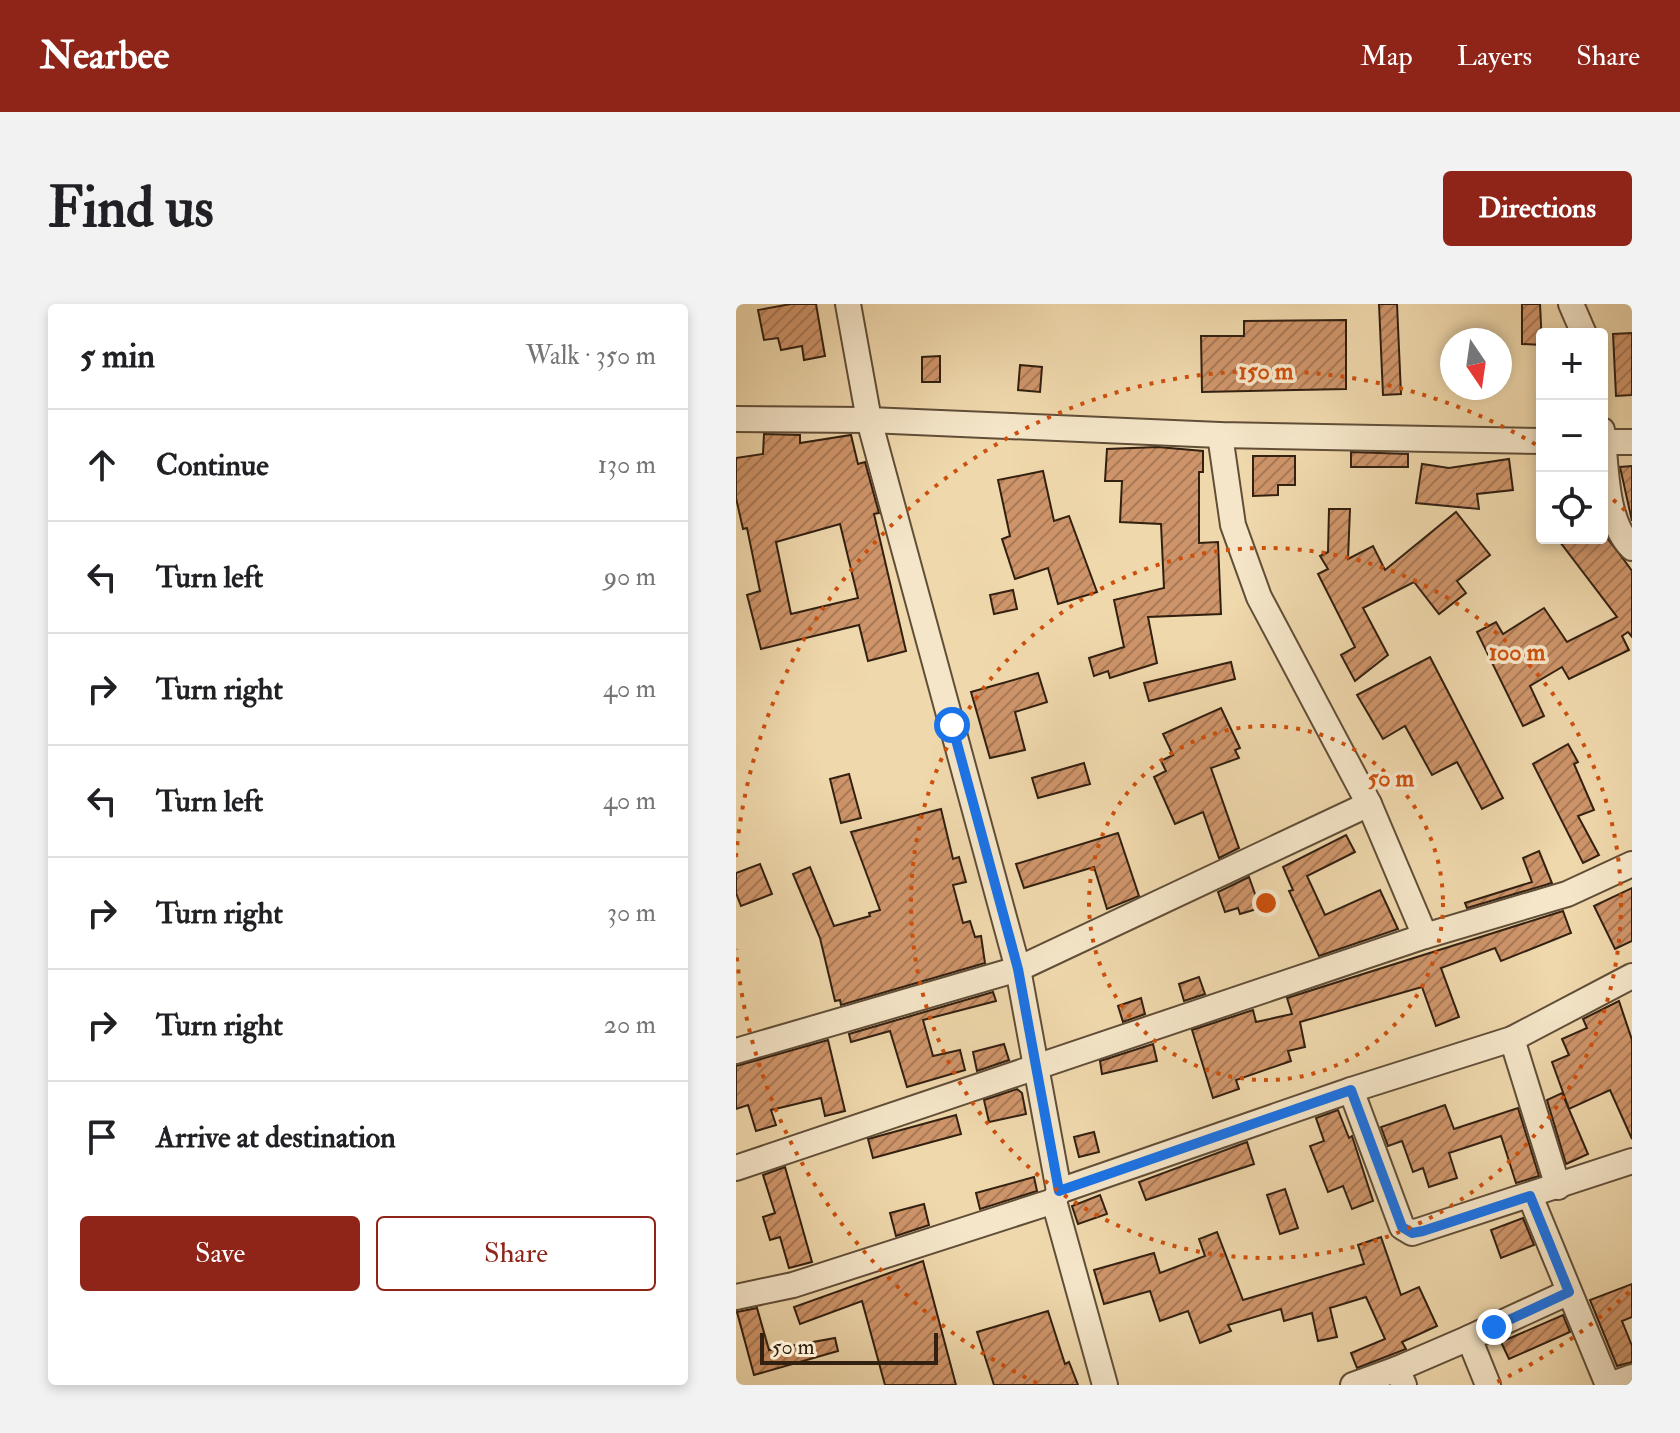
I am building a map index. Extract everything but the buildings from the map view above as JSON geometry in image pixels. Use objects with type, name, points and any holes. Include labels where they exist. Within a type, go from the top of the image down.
[{"type":"street","points":[[848,304],[869,420],[1018,969],[1057,1196],[1105,1385]]},
{"type":"street","points":[[1571,304],[1581,328]]},
{"type":"street","points":[[736,419],[869,420],[1220,435],[1536,441]]},
{"type":"street","points":[[1220,435],[1233,525],[1259,597],[1369,804],[1425,936]]},
{"type":"street","points":[[1608,439],[1632,442]]},
{"type":"street","points":[[1607,472],[1613,514],[1624,540],[1632,548]]},
{"type":"street","points":[[736,1051],[1018,969],[1369,804]]},
{"type":"street","points":[[736,1168],[1425,936],[1567,894],[1632,864]]},
{"type":"street","points":[[736,1297],[793,1285],[1057,1196],[1351,1090],[1512,1039],[1631,978]]},
{"type":"street","points":[[1512,1039],[1558,1187]]},
{"type":"street","points":[[1351,1090],[1402,1227],[1412,1233],[1632,1161]]},
{"type":"street","points":[[1530,1196],[1608,1385],[1632,1377]]},
{"type":"street","points":[[1353,1385],[1401,1377],[1469,1338],[1569,1292]]},
{"type":"street","points":[[1469,1338],[1488,1385]]},
{"type":"route","points":[[952,725],[1018,969],[1059,1191],[1351,1090],[1402,1227],[1412,1233],[1530,1196],[1569,1292],[1494,1327]]}]
